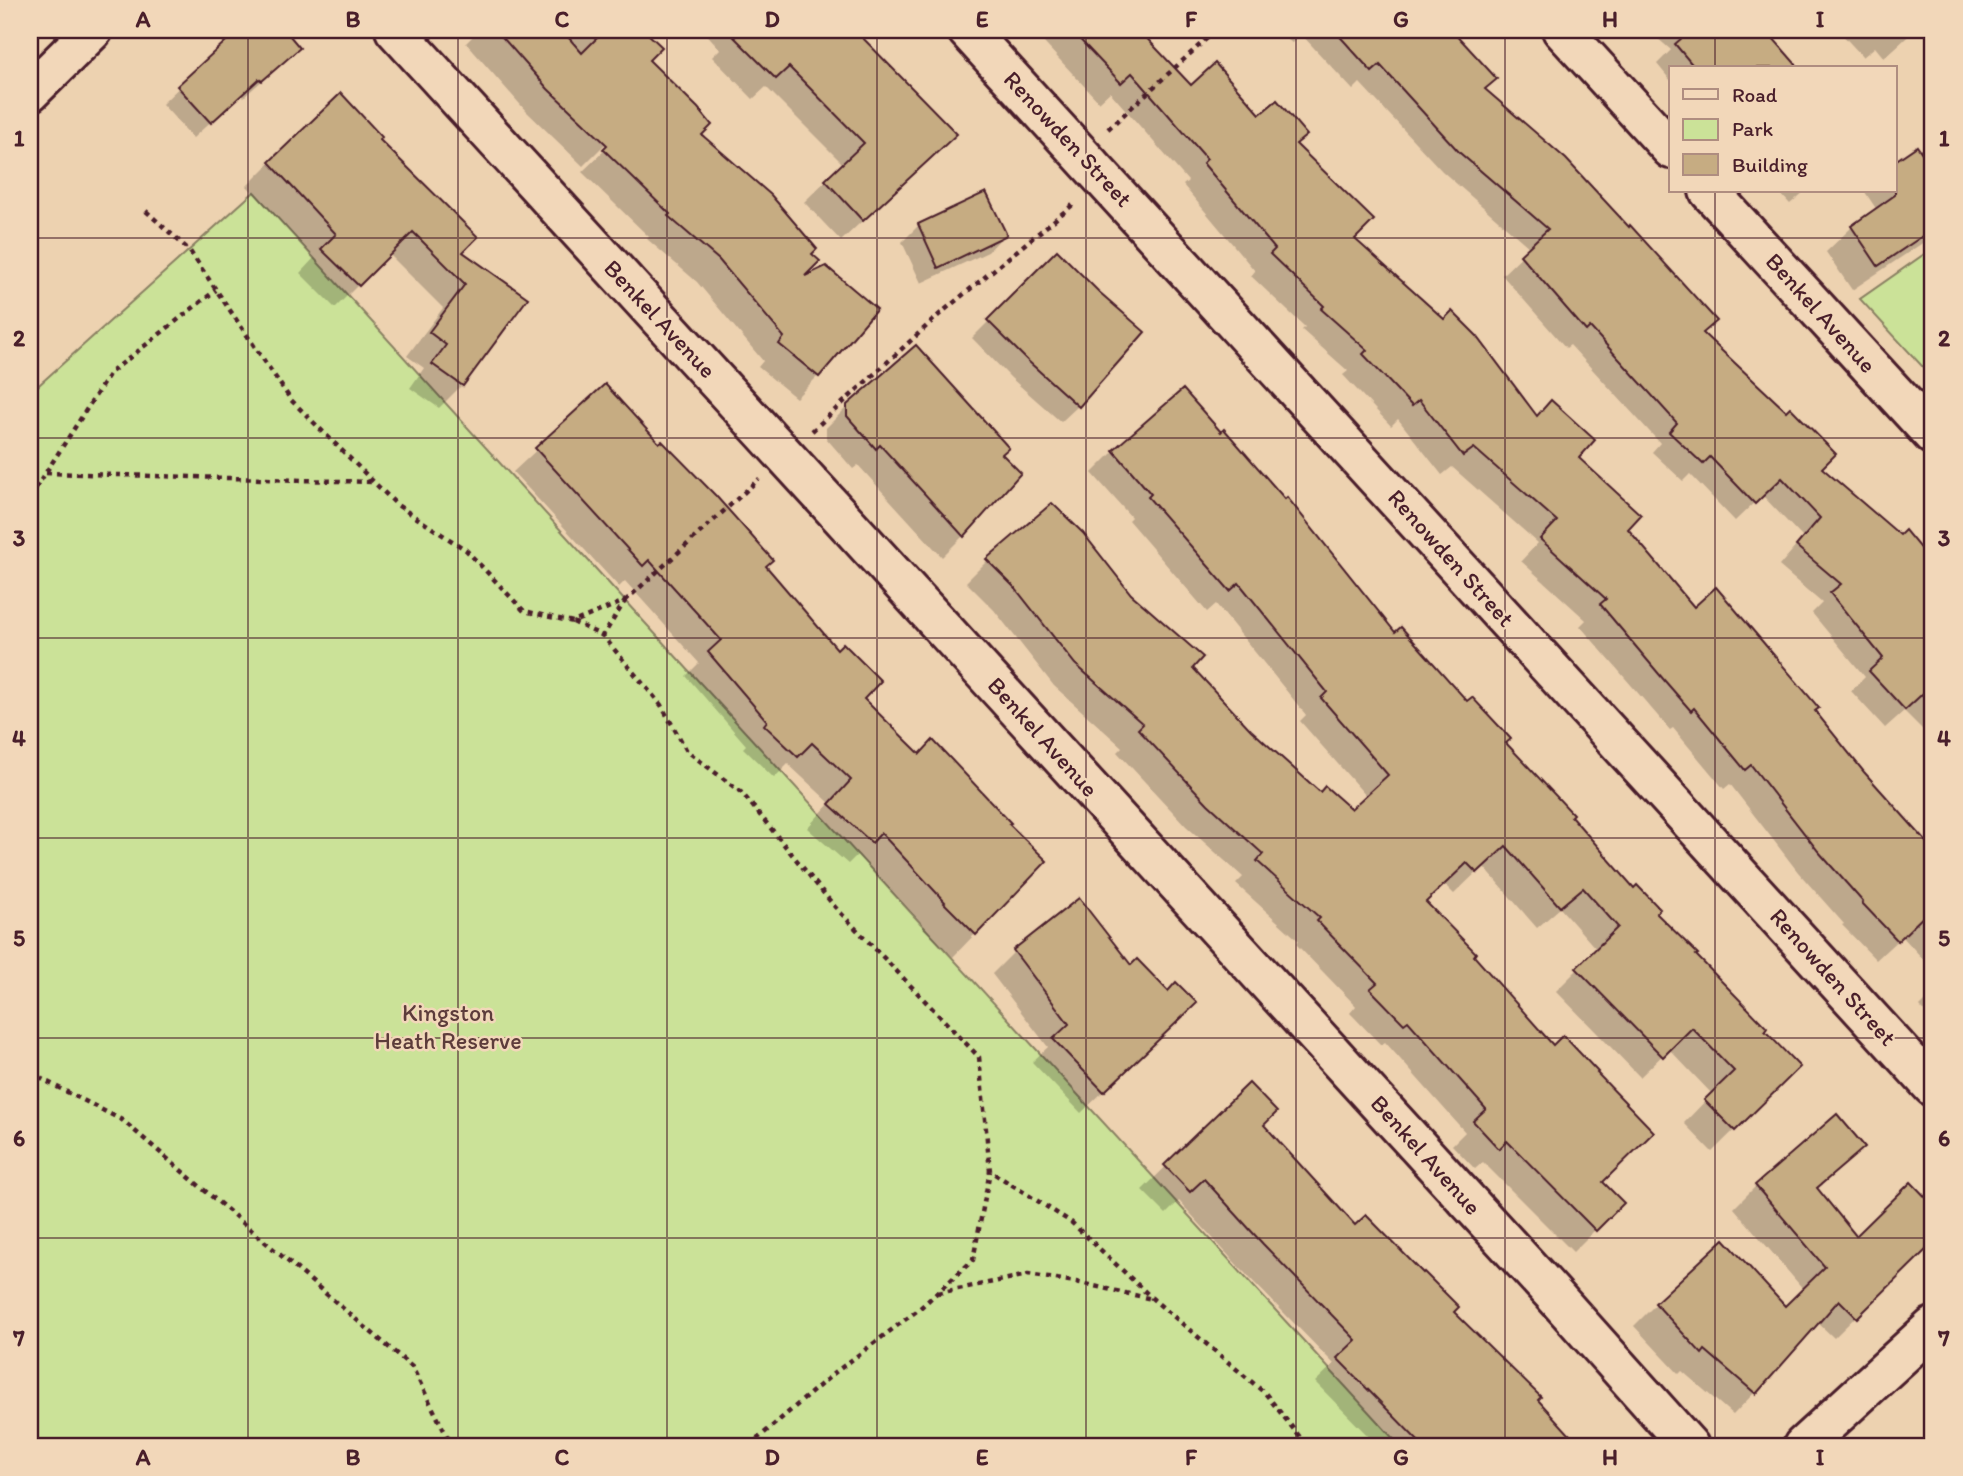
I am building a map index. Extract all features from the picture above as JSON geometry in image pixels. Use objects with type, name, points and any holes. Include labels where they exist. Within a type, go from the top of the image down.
[{"type":"street","points":[[30,92],[93,30]]},
{"type":"street","name":"Benkel Avenue","points":[[396,30],[1544,1284],[1689,1446]]},
{"type":"street","name":"Renowden Street","points":[[967,30],[1933,1087]]},
{"type":"street","points":[[1562,30],[1669,147]]},
{"type":"street","name":"Benkel Avenue","points":[[1710,192],[1933,435]]},
{"type":"street","points":[[1803,1446],[1933,1327]]},
{"type":"path","points":[[603,636],[625,601],[942,313],[1093,166],[1216,30]]},
{"type":"path","points":[[146,211],[189,250],[291,400],[397,505],[466,550],[524,611],[573,622],[603,636],[661,705],[687,751],[742,793],[835,907],[979,1057],[990,1171],[973,1260],[918,1310],[833,1374],[749,1446]]},
{"type":"path","points":[[30,497],[110,373],[216,290]]},
{"type":"path","points":[[46,473],[374,482]]},
{"type":"path","points":[[573,622],[625,601]]},
{"type":"path","points":[[30,1073],[122,1120],[412,1367],[452,1446]]},
{"type":"path","points":[[990,1171],[1071,1222],[1154,1300],[1265,1393],[1307,1446]]},
{"type":"path","points":[[937,1294],[1028,1275],[1076,1282],[1154,1300]]},
{"type":"green space","name":"Kingston Heath Reserve","points":[[254,192],[1400,1446],[30,1446],[30,393]]},
{"type":"green space","points":[[1933,248],[1933,378],[1860,299]]},
{"type":"building","points":[[238,30],[285,30],[300,48],[262,81],[259,79],[211,123],[177,86]]},
{"type":"building","points":[[496,30],[562,30],[582,53],[605,30],[644,30],[662,47],[649,60],[712,125],[702,135],[771,195],[817,249],[812,254],[820,261],[805,276],[826,266],[877,309],[819,377],[779,344],[784,337],[719,260],[668,216],[670,214],[603,149],[607,145],[548,89]]},
{"type":"building","points":[[727,30],[855,30],[957,134],[863,221],[825,180],[864,143],[789,67],[776,79]]},
{"type":"building","points":[[1071,30],[1139,30],[1191,85],[1215,63],[1260,114],[1277,100],[1307,135],[1296,144],[1374,220],[1355,239],[1444,319],[1452,311],[1477,336],[1537,416],[1551,400],[1595,440],[1579,458],[1641,515],[1628,529],[1694,607],[1716,587],[1819,708],[1815,711],[1864,772],[1933,849],[1933,907],[1898,941],[1818,851],[1751,765],[1745,770],[1694,708],[1691,711],[1664,680],[1600,604],[1606,599],[1540,539],[1557,521],[1474,448],[1463,456],[1419,400],[1412,406],[1363,354],[1367,350],[1321,309],[1324,306],[1270,254],[1275,249],[1203,163],[1207,159],[1132,73],[1121,83]]},
{"type":"building","points":[[1334,30],[1452,30],[1497,79],[1485,89],[1566,159],[1717,321],[1703,333],[1786,411],[1790,407],[1836,454],[1822,468],[1900,535],[1905,530],[1933,564],[1933,684],[1905,710],[1869,671],[1883,658],[1830,593],[1841,584],[1796,546],[1820,518],[1782,478],[1755,504],[1710,457],[1703,464],[1669,432],[1677,423],[1590,327],[1586,331],[1520,255],[1548,229],[1460,153],[1380,65],[1372,72]]},
{"type":"building","points":[[1691,30],[1766,30],[1797,66],[1693,66],[1675,44]]},
{"type":"building","points":[[341,93],[382,137],[380,140],[478,237],[463,252],[528,298],[463,386],[432,364],[446,345],[429,332],[465,284],[413,232],[359,286],[321,249],[336,234],[269,162]]},
{"type":"building","points":[[1917,146],[1933,169],[1933,229],[1878,266],[1851,226],[1895,195],[1896,160]]},
{"type":"building","points":[[986,192],[1007,235],[938,268],[918,224]]},
{"type":"building","points":[[1057,250],[1145,332],[1079,407],[987,320]]},
{"type":"building","points":[[916,345],[1009,448],[1002,454],[1021,473],[964,537],[880,445],[876,449],[847,416],[847,405]]},
{"type":"building","points":[[605,384],[659,443],[662,441],[716,496],[773,560],[766,566],[837,649],[843,643],[881,681],[864,699],[920,754],[933,740],[1011,823],[1009,824],[1047,861],[976,935],[881,833],[872,843],[829,804],[851,780],[812,743],[798,757],[764,725],[767,721],[708,652],[721,640],[649,560],[643,566],[535,448]]},
{"type":"building","points":[[1183,389],[1221,432],[1224,429],[1285,499],[1287,497],[1395,632],[1401,627],[1467,701],[1472,697],[1511,739],[1506,743],[1573,814],[1571,816],[1634,888],[1637,885],[1660,909],[1656,913],[1698,954],[1696,955],[1767,1028],[1765,1031],[1800,1067],[1735,1131],[1704,1100],[1734,1071],[1692,1028],[1663,1057],[1576,968],[1618,927],[1583,888],[1560,907],[1506,846],[1477,873],[1467,863],[1426,902],[1476,953],[1474,956],[1553,1045],[1563,1035],[1654,1132],[1603,1182],[1624,1203],[1596,1231],[1507,1141],[1499,1149],[1473,1121],[1486,1109],[1408,1021],[1404,1024],[1370,989],[1377,983],[1317,921],[1320,918],[1257,861],[1263,854],[1208,804],[1138,729],[1143,724],[1075,664],[1015,588],[986,559],[1052,503],[1083,533],[1131,594],[1203,657],[1193,668],[1251,730],[1320,792],[1325,786],[1351,809],[1388,775],[1321,698],[1327,692],[1239,583],[1230,591],[1148,497],[1151,494],[1113,450]]},
{"type":"building","points":[[1079,898],[1131,965],[1137,959],[1168,991],[1176,982],[1197,1003],[1104,1092],[1053,1039],[1069,1024],[1013,950]]},
{"type":"building","points":[[1249,1083],[1277,1112],[1264,1125],[1355,1225],[1366,1215],[1459,1307],[1454,1312],[1541,1397],[1538,1400],[1580,1446],[1423,1446],[1337,1358],[1356,1340],[1204,1179],[1190,1192],[1164,1165]]},
{"type":"building","points":[[1837,1114],[1865,1147],[1817,1188],[1856,1236],[1911,1182],[1933,1205],[1933,1243],[1857,1318],[1839,1300],[1756,1394],[1705,1350],[1702,1354],[1655,1303],[1724,1239],[1785,1306],[1825,1267],[1755,1185]]}]
